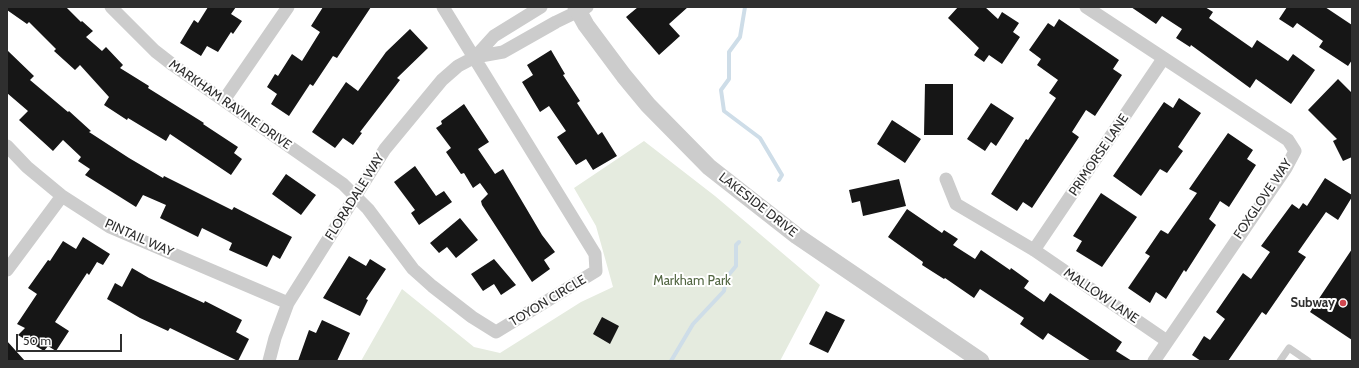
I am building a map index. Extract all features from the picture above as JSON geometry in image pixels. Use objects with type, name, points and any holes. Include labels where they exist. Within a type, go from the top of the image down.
[{"type":"street","name":"MARKHAM RAVINE DRIVE","points":[[111,7],[161,56],[343,184],[356,196]]},
{"type":"street","points":[[224,100],[288,7]]},
{"type":"street","points":[[443,7],[475,57]]},
{"type":"street","name":"FLORADALE WAY","points":[[475,57],[494,36],[541,7]]},
{"type":"street","points":[[1086,7],[1163,59]]},
{"type":"street","name":"FLORADALE WAY","points":[[269,361],[275,338],[288,303],[385,148],[442,80],[458,66],[475,57],[504,52],[580,8]]},
{"type":"street","name":"LAKESIDE DRIVE","points":[[580,8],[586,25],[624,76],[648,105],[709,167],[797,236],[981,361]]},
{"type":"street","name":"TOYON CIRCLE","points":[[356,196],[368,209],[413,269],[472,317],[496,332],[596,271],[595,254],[475,57]]},
{"type":"street","name":"PRIMORSE LANE","points":[[1034,250],[1163,59]]},
{"type":"street","name":"FOXGLOVE WAY","points":[[1154,361],[1286,168],[1295,151],[1288,140],[1163,59]]},
{"type":"street","name":"PINTAIL WAY","points":[[7,146],[27,167],[62,196],[110,227],[288,303]]},
{"type":"street","name":"MALLOW LANE","points":[[946,179],[956,204],[1034,250],[1167,341]]},
{"type":"street","points":[[7,270],[62,196]]},
{"type":"lane","points":[[1280,361],[1289,348],[1308,361]]},
{"type":"green space","name":"Markham Park","points":[[644,141],[715,196],[820,285],[780,361],[361,361],[402,289],[474,347],[500,353],[581,302],[613,287],[596,226],[574,188]]},
{"type":"building","points":[[7,7],[66,7],[81,22],[82,21],[93,31],[86,37],[102,51],[106,47],[123,65],[120,68],[238,147],[234,153],[242,159],[231,175],[170,134],[166,141],[128,118],[127,120],[104,105],[109,97],[80,65],[75,70],[54,51],[56,49],[29,22],[27,24],[7,10]]},
{"type":"building","points":[[208,7],[236,7],[231,14],[242,21],[233,34],[231,32],[218,52],[207,46],[201,56],[180,43],[194,20],[198,23]]},
{"type":"building","points":[[323,7],[371,7],[337,58],[333,56],[313,86],[310,84],[289,116],[271,104],[277,94],[267,87],[275,74],[278,76],[292,54],[302,61],[320,32],[311,26]]},
{"type":"building","points":[[638,7],[688,7],[669,24],[680,36],[659,55],[626,17]]},
{"type":"building","points":[[958,7],[985,7],[998,19],[1002,12],[1019,23],[1013,32],[1020,37],[1002,64],[989,55],[984,62],[974,55],[979,48],[948,18]]},
{"type":"building","points":[[1131,7],[1205,7],[1213,12],[1209,18],[1252,48],[1257,40],[1288,61],[1293,54],[1315,70],[1291,104],[1256,79],[1250,88],[1191,45],[1190,47],[1176,38],[1182,29],[1162,16],[1156,24]]},
{"type":"building","points":[[1287,7],[1325,7],[1352,25],[1352,60],[1348,66],[1319,47],[1323,41],[1297,23],[1293,28],[1279,19]]},
{"type":"building","points":[[1059,19],[1119,60],[1113,69],[1122,75],[1095,116],[1086,110],[1072,132],[1079,137],[1032,208],[1023,202],[1017,211],[991,194],[1026,139],[1028,140],[1056,98],[1049,93],[1058,80],[1037,65],[1041,59],[1029,50],[1048,23],[1054,27]]},
{"type":"building","points":[[410,29],[428,48],[397,78],[400,80],[360,132],[362,133],[353,145],[343,138],[335,148],[312,132],[346,82],[358,91],[386,52]]},
{"type":"building","points":[[7,50],[34,76],[30,80],[68,112],[69,111],[91,131],[89,132],[163,178],[164,176],[232,210],[234,207],[292,237],[280,259],[273,255],[267,267],[229,250],[232,243],[202,228],[198,237],[160,218],[166,205],[143,195],[136,207],[85,175],[90,169],[78,161],[81,157],[63,140],[53,151],[19,120],[28,111],[7,93]]},
{"type":"building","points":[[551,50],[565,74],[563,75],[580,101],[577,103],[598,135],[602,132],[617,156],[593,170],[586,159],[576,165],[557,137],[566,131],[549,106],[540,112],[522,82],[533,75],[527,65]]},
{"type":"building","points":[[1338,79],[1352,93],[1352,157],[1343,161],[1333,141],[1337,139],[1308,110]]},
{"type":"building","points":[[925,84],[953,84],[953,135],[924,135]]},
{"type":"building","points":[[1179,98],[1201,113],[1178,147],[1183,151],[1167,173],[1160,169],[1141,196],[1113,176],[1164,102],[1173,108]]},
{"type":"building","points":[[991,103],[1014,118],[996,146],[991,142],[985,151],[967,139]]},
{"type":"building","points":[[464,104],[489,142],[478,149],[495,174],[503,169],[542,235],[555,252],[544,260],[550,269],[532,282],[482,205],[481,201],[488,194],[480,183],[473,188],[464,173],[461,174],[446,152],[451,148],[436,128],[442,124],[441,121]]},
{"type":"building","points":[[892,120],[921,139],[905,163],[877,144]]},
{"type":"building","points":[[1228,133],[1253,150],[1247,159],[1256,165],[1229,207],[1220,201],[1209,219],[1216,225],[1186,272],[1184,270],[1166,299],[1156,292],[1150,303],[1128,288],[1150,256],[1145,253],[1160,231],[1161,230],[1168,234],[1197,193],[1189,189]]},
{"type":"building","points":[[415,166],[436,196],[444,191],[452,202],[419,225],[411,213],[415,210],[394,182]]},
{"type":"building","points":[[286,174],[316,195],[301,215],[272,194]]},
{"type":"building","points":[[1325,178],[1352,195],[1338,220],[1326,212],[1298,252],[1306,257],[1266,315],[1262,312],[1228,361],[1201,361],[1192,355],[1204,336],[1210,340],[1225,319],[1216,312],[1243,273],[1251,279],[1270,252],[1261,246],[1292,204],[1299,209],[1303,203],[1307,206]]},
{"type":"building","points":[[899,179],[906,206],[863,216],[860,201],[852,203],[849,190]]},
{"type":"building","points":[[1101,193],[1137,217],[1102,267],[1076,251],[1082,241],[1073,236]]},
{"type":"building","points":[[907,209],[942,233],[944,230],[958,239],[953,245],[975,259],[981,250],[1010,270],[1011,268],[1029,281],[1024,288],[1044,302],[1050,293],[1122,342],[1116,351],[1132,361],[1091,361],[1048,333],[1043,340],[1020,324],[1024,318],[980,289],[974,298],[945,278],[944,279],[922,265],[923,262],[888,237]]},
{"type":"building","points":[[460,218],[478,240],[456,258],[447,247],[439,253],[430,243]]},
{"type":"building","points":[[83,237],[110,254],[103,265],[97,262],[89,275],[87,273],[55,322],[69,331],[56,351],[48,346],[44,351],[18,335],[25,328],[17,324],[37,294],[28,288],[48,260],[50,261],[63,241],[76,249]]},
{"type":"building","points":[[1352,249],[1352,340],[1310,312]]},
{"type":"building","points":[[349,256],[366,266],[370,259],[386,269],[366,299],[368,300],[360,316],[323,298]]},
{"type":"building","points":[[494,259],[516,285],[501,295],[494,284],[483,291],[471,274]]},
{"type":"building","points":[[132,268],[149,278],[204,303],[205,301],[242,320],[236,332],[249,339],[238,361],[170,328],[168,331],[140,318],[107,299],[115,283],[122,287]]},
{"type":"building","points":[[826,311],[845,320],[828,353],[809,344]]},
{"type":"building","points":[[602,317],[619,326],[610,344],[593,334]]},
{"type":"building","points":[[322,320],[350,333],[337,361],[298,361],[309,330],[316,333]]},
{"type":"building","points":[[7,341],[25,361],[7,361]]},
{"type":"waterway","points":[[745,7],[740,37],[729,52],[729,79],[721,90],[724,111],[760,138],[782,175],[779,180]]},
{"type":"waterway","points":[[671,361],[693,324],[724,291],[726,278],[736,266],[736,245],[739,242]]},
{"type":"place","name":"Subway","points":[[1343,303]]}]
